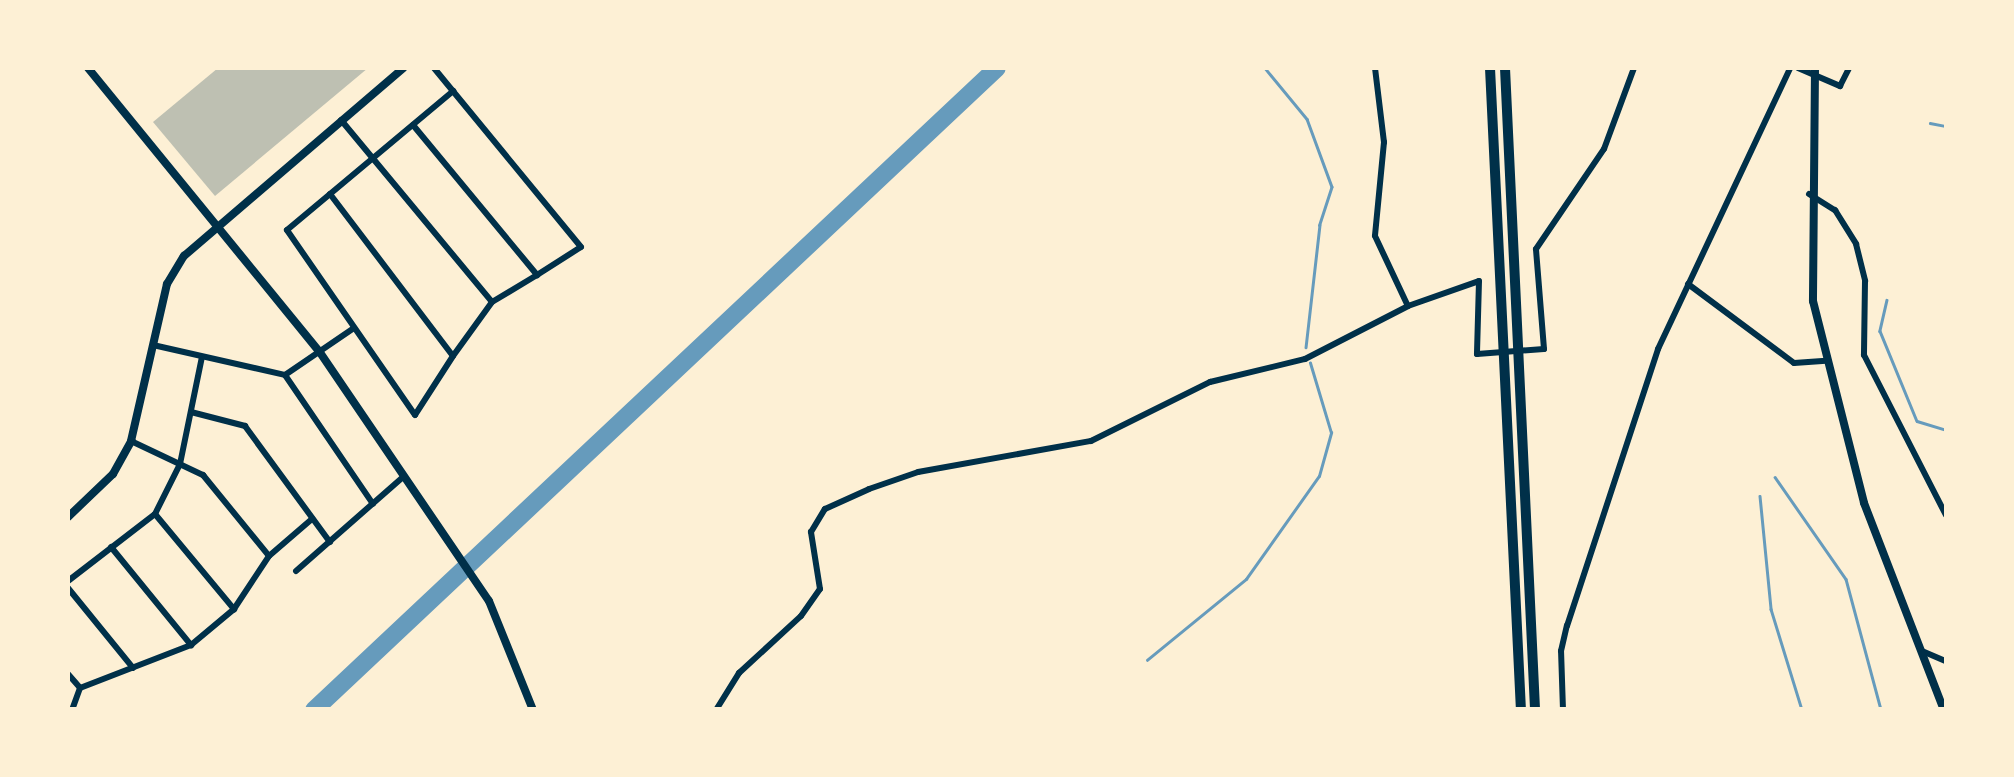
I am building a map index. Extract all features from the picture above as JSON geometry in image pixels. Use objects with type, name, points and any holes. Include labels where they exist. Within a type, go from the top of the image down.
[{"type":"highway","points":[[1490,68],[1521,710]]},
{"type":"highway","points":[[1504,68],[1535,710]]},
{"type":"street","points":[[88,68],[319,351],[473,578],[505,632],[533,710]]},
{"type":"street","points":[[68,517],[112,474],[131,441],[167,284],[216,222],[403,68]]},
{"type":"street","points":[[434,68],[453,91],[581,247],[492,302],[415,415],[287,230],[453,91]]},
{"type":"street","points":[[1374,68],[1384,142],[1375,236],[1408,306]]},
{"type":"street","points":[[716,710],[740,673],[800,616],[820,589],[810,532],[825,510],[918,472],[1091,441],[1210,382],[1305,359],[1408,306],[1479,281],[1477,354],[1544,349],[1536,249],[1604,149],[1634,68]]},
{"type":"street","points":[[1563,710],[1560,651],[1664,334],[1790,68]]},
{"type":"street","points":[[1798,68],[1815,72],[1840,86],[1848,68]]},
{"type":"street","points":[[1815,72],[1809,194],[1810,285],[1864,502],[1944,710]]},
{"type":"street","points":[[340,119],[492,302]]},
{"type":"street","points":[[413,125],[537,274]]},
{"type":"street","points":[[330,194],[453,356]]},
{"type":"street","points":[[1809,194],[1836,210],[1856,244],[1866,281],[1864,355],[1946,515]]},
{"type":"street","points":[[1688,284],[1794,364],[1826,361]]},
{"type":"street","points":[[285,374],[354,328]]},
{"type":"street","points":[[153,345],[285,374],[373,504]]},
{"type":"street","points":[[134,668],[68,584],[154,514],[180,464],[202,357]]},
{"type":"street","points":[[191,412],[245,426],[330,542]]},
{"type":"street","points":[[131,441],[203,475],[269,556]]},
{"type":"street","points":[[296,570],[404,476]]},
{"type":"street","points":[[154,514],[234,609]]},
{"type":"street","points":[[72,710],[80,688],[191,645],[234,609],[269,556],[312,519]]},
{"type":"street","points":[[111,547],[191,645]]},
{"type":"street","points":[[1922,651],[1946,662]]},
{"type":"street","points":[[68,674],[80,688]]},
{"type":"building","points":[[218,68],[368,68],[215,196],[153,122]]},
{"type":"waterway","points":[[314,710],[997,68]]},
{"type":"waterway","points":[[1265,68],[1307,119],[1332,187],[1320,225],[1306,347]]},
{"type":"waterway","points":[[1930,123],[1946,126]]},
{"type":"waterway","points":[[1887,300],[1880,331],[1917,421],[1946,430]]},
{"type":"waterway","points":[[1147,660],[1246,579],[1319,476],[1331,433],[1310,363]]},
{"type":"waterway","points":[[1775,477],[1846,579],[1881,710]]},
{"type":"waterway","points":[[1760,496],[1771,609],[1802,710]]}]
